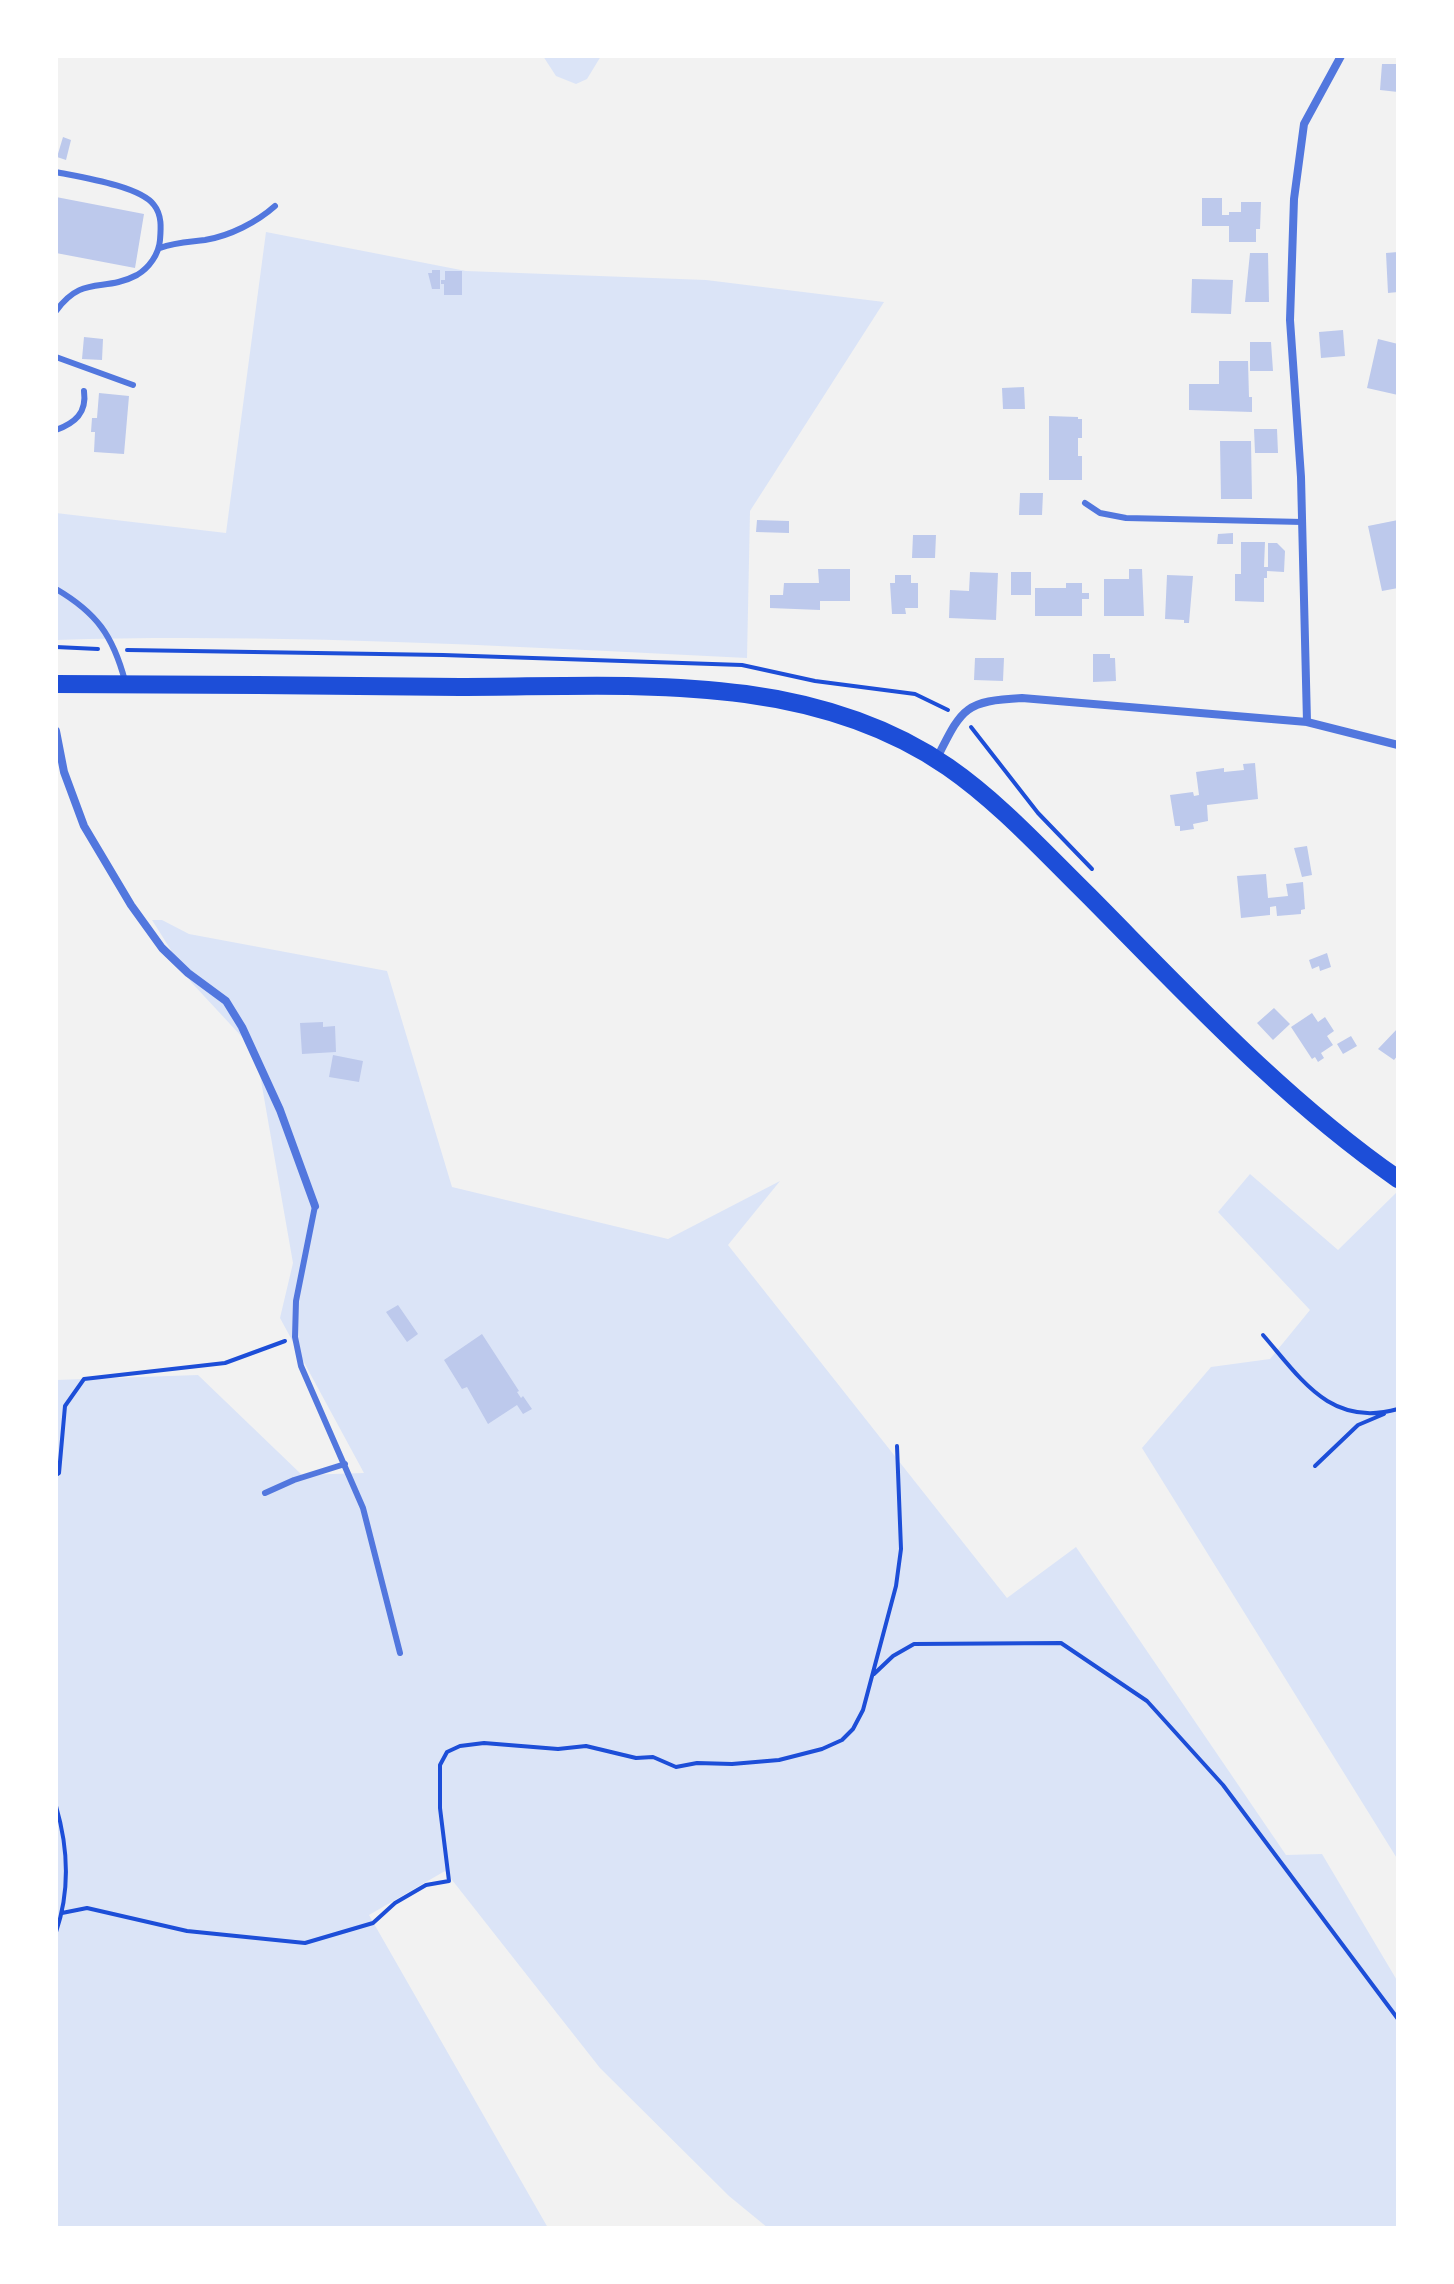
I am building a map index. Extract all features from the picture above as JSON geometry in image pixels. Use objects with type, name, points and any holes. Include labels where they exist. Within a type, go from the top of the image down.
[{"type":"main road","points":[[56,684],[649,687],[755,694],[845,716],[936,760],[985,797],[1272,1077],[1337,1133],[1398,1179]]},
{"type":"street","points":[[1307,722],[1303,522],[1290,320],[1294,199],[1304,124],[1341,56]]},
{"type":"street","points":[[936,760],[958,716],[986,700],[1022,698],[1307,722],[1398,745]]},
{"type":"street","points":[[56,731],[64,772],[84,826],[131,905],[162,948],[188,973],[226,1001],[242,1027],[280,1110],[315,1206]]},
{"type":"lane","points":[[56,172],[142,194],[154,205],[160,217],[160,248],[150,264],[138,274],[119,281],[82,287],[66,298],[56,311]]},
{"type":"lane","points":[[160,248],[223,235],[262,218],[275,206]]},
{"type":"lane","points":[[56,357],[133,385]]},
{"type":"lane","points":[[56,430],[79,417],[84,408],[84,391]]},
{"type":"lane","points":[[1085,503],[1100,513],[1126,518],[1303,522]]},
{"type":"lane","points":[[56,589],[79,602],[102,625],[117,650],[126,684]]},
{"type":"lane","points":[[315,1206],[296,1301],[295,1337],[301,1366],[363,1508],[400,1653]]},
{"type":"lane","points":[[265,1493],[345,1464]]},
{"type":"path","points":[[56,647],[742,665],[815,681],[915,694],[958,716],[971,727],[1038,813],[1094,870]]},
{"type":"path","points":[[1263,1335],[1305,1384],[1328,1404],[1355,1414],[1398,1409]]},
{"type":"path","points":[[56,1475],[59,1473],[64,1442],[65,1406],[84,1379],[225,1363],[295,1337]]},
{"type":"path","points":[[1315,1466],[1358,1425],[1389,1411]]},
{"type":"path","points":[[62,1913],[87,1908],[187,1931],[305,1943],[373,1923],[395,1903],[426,1885],[449,1881],[440,1808],[440,1765],[447,1752],[460,1746],[484,1743],[558,1749],[586,1746],[636,1758],[653,1757],[676,1767],[697,1763],[779,1760],[822,1749],[842,1740],[853,1729],[863,1710],[896,1586],[901,1549],[897,1446]]},
{"type":"path","points":[[872,1676],[893,1656],[914,1644],[1061,1643],[1147,1701],[1223,1785],[1398,2019]]},
{"type":"path","points":[[56,1806],[66,1848],[62,1913],[56,1932]]},
{"type":"shaded area","points":[[543,56],[601,56],[587,79],[576,84],[556,76]]},
{"type":"shaded area","points":[[266,232],[466,271],[706,280],[884,302],[750,511],[747,658],[315,640],[56,640],[56,513],[226,533]]},
{"type":"shaded area","points":[[152,920],[162,920],[189,934],[387,971],[452,1187],[668,1239],[780,1181],[728,1245],[1007,1598],[1076,1547],[1286,1855],[1322,1854],[1398,1982],[1398,2228],[768,2228],[729,2196],[600,2068],[445,1871],[369,1915],[548,2228],[56,2228],[56,1475],[59,1473],[56,1469],[56,1380],[198,1375],[302,1475],[364,1473],[280,1318],[293,1263],[256,1052],[191,982]]},
{"type":"shaded area","points":[[1250,1174],[1338,1250],[1398,1191],[1398,1860],[1142,1448],[1211,1367],[1270,1359],[1310,1310],[1218,1212]]},
{"type":"building","points":[[1382,64],[1398,64],[1398,92],[1380,90]]},
{"type":"building","points":[[63,137],[71,140],[66,160],[57,157]]},
{"type":"building","points":[[56,197],[144,214],[135,268],[56,253]]},
{"type":"building","points":[[1202,198],[1222,198],[1222,215],[1241,212],[1241,202],[1261,202],[1256,242],[1229,242],[1229,226],[1202,226]]},
{"type":"building","points":[[1398,252],[1398,292],[1388,293],[1386,253]]},
{"type":"building","points":[[1250,253],[1268,253],[1269,302],[1245,302]]},
{"type":"building","points":[[440,270],[440,289],[432,289],[428,273]]},
{"type":"building","points":[[445,271],[462,271],[462,295],[444,295],[441,280],[445,280]]},
{"type":"building","points":[[1192,279],[1233,280],[1231,314],[1191,313]]},
{"type":"building","points":[[1343,330],[1345,356],[1321,358],[1319,332]]},
{"type":"building","points":[[84,337],[103,339],[102,360],[82,359]]},
{"type":"building","points":[[1378,339],[1398,344],[1398,395],[1367,388]]},
{"type":"building","points":[[1250,342],[1271,342],[1273,371],[1250,371]]},
{"type":"building","points":[[1219,361],[1248,361],[1252,412],[1189,410],[1189,384],[1219,384]]},
{"type":"building","points":[[1024,387],[1025,409],[1003,409],[1002,388]]},
{"type":"building","points":[[99,393],[129,396],[124,454],[94,452],[92,418],[97,418]]},
{"type":"building","points":[[1049,416],[1082,419],[1078,456],[1082,456],[1082,480],[1049,480]]},
{"type":"building","points":[[1254,429],[1277,429],[1278,453],[1255,453]]},
{"type":"building","points":[[1220,441],[1251,441],[1252,499],[1221,499]]},
{"type":"building","points":[[1020,493],[1043,493],[1042,515],[1019,515]]},
{"type":"building","points":[[757,520],[789,521],[789,533],[756,532]]},
{"type":"building","points":[[1398,520],[1398,588],[1382,591],[1368,526]]},
{"type":"building","points":[[1233,533],[1233,544],[1217,544],[1218,534]]},
{"type":"building","points":[[913,535],[936,535],[935,558],[912,558]]},
{"type":"building","points":[[1241,542],[1265,542],[1264,567],[1268,567],[1268,543],[1277,543],[1285,551],[1284,572],[1267,571],[1267,578],[1264,578],[1264,602],[1235,601],[1235,574],[1241,574]]},
{"type":"building","points":[[818,569],[850,569],[850,601],[820,601],[820,610],[770,608],[770,595],[783,595],[784,583],[819,583]]},
{"type":"building","points":[[1129,569],[1142,569],[1144,616],[1104,616],[1104,579],[1129,579]]},
{"type":"building","points":[[970,572],[998,573],[996,620],[949,618],[950,590],[969,591]]},
{"type":"building","points":[[1011,572],[1031,572],[1031,595],[1011,595]]},
{"type":"building","points":[[895,575],[911,575],[911,583],[918,583],[918,608],[905,608],[906,614],[892,614],[890,583],[895,583]]},
{"type":"building","points":[[1167,575],[1193,576],[1189,623],[1165,619]]},
{"type":"building","points":[[1066,583],[1082,583],[1082,593],[1089,593],[1089,599],[1082,599],[1082,616],[1035,616],[1035,588],[1066,588]]},
{"type":"building","points":[[1093,654],[1110,654],[1110,658],[1115,658],[1116,681],[1093,682]]},
{"type":"building","points":[[975,658],[1004,658],[1003,681],[974,680]]},
{"type":"building","points":[[1255,763],[1258,799],[1207,805],[1208,821],[1193,824],[1194,829],[1180,831],[1180,826],[1175,826],[1170,795],[1193,792],[1194,796],[1199,795],[1196,772],[1224,768],[1224,772],[1244,770],[1243,764]]},
{"type":"building","points":[[1307,846],[1312,875],[1302,877],[1294,848]]},
{"type":"building","points":[[1266,874],[1268,898],[1288,896],[1286,884],[1303,882],[1305,909],[1301,910],[1301,914],[1277,916],[1276,906],[1270,907],[1270,915],[1241,918],[1237,876]]},
{"type":"building","points":[[1327,953],[1331,967],[1320,971],[1319,966],[1312,969],[1309,960]]},
{"type":"building","points":[[1274,1008],[1290,1024],[1273,1040],[1257,1023]]},
{"type":"building","points":[[1312,1013],[1318,1022],[1325,1017],[1334,1031],[1327,1036],[1333,1045],[1321,1053],[1324,1058],[1318,1062],[1315,1057],[1312,1059],[1291,1027]]},
{"type":"building","points":[[323,1022],[323,1027],[335,1026],[336,1052],[302,1054],[300,1023]]},
{"type":"building","points":[[1398,1028],[1398,1055],[1394,1060],[1378,1049]]},
{"type":"building","points":[[1351,1036],[1357,1046],[1343,1054],[1337,1044]]},
{"type":"building","points":[[333,1055],[363,1061],[359,1082],[329,1077]]},
{"type":"building","points":[[398,1305],[418,1334],[407,1342],[386,1312]]},
{"type":"building","points":[[482,1334],[521,1398],[523,1396],[532,1409],[523,1414],[517,1405],[488,1424],[467,1387],[462,1389],[444,1360]]}]
